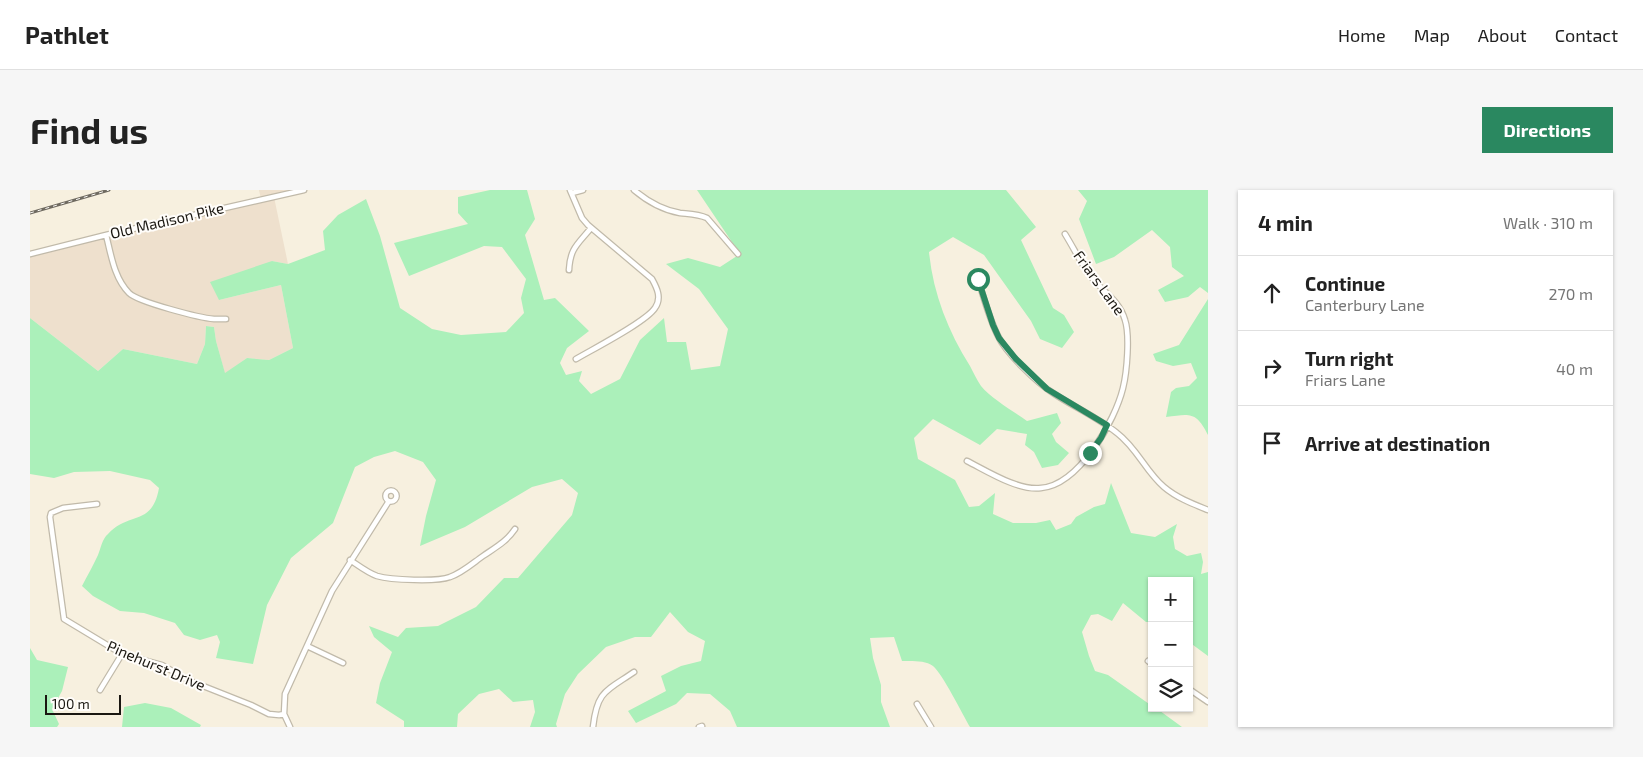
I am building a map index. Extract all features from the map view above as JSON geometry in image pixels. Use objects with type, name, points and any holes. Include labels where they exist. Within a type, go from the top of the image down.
[{"type":"street","name":"Old Madison Pike","points":[[30,254],[304,190]]},
{"type":"street","points":[[576,359],[644,318],[655,308],[659,294],[652,278],[582,218],[571,191],[583,190]]},
{"type":"street","points":[[634,190],[645,199],[661,207],[678,213],[702,215],[707,218],[738,254]]},
{"type":"street","points":[[569,270],[572,251],[592,228]]},
{"type":"street","name":"Friars Lane","points":[[967,461],[1018,485],[1038,489],[1052,486],[1065,480],[1090,453],[1101,438],[1119,401],[1124,386],[1128,332],[1126,321],[1118,304],[1088,273],[1065,234]]},
{"type":"street","points":[[106,235],[118,278],[130,294],[144,301],[171,309],[214,319],[226,318]]},
{"type":"street","points":[[978,279],[999,338],[1016,359],[1047,389],[1107,425],[1118,434],[1133,448],[1165,488],[1208,510]]},
{"type":"street","points":[[290,727],[284,714],[285,694],[332,591],[388,500]]},
{"type":"street","name":"Pinehurst Drive","points":[[96,504],[62,508],[51,513],[64,619],[122,654],[162,665],[188,680],[269,714],[284,714]]},
{"type":"street","points":[[350,560],[377,576],[409,579],[443,579],[461,571],[508,539],[515,529]]},
{"type":"street","points":[[307,646],[343,664]]},
{"type":"street","points":[[100,690],[122,654]]},
{"type":"street","points":[[593,727],[595,710],[599,700],[605,692],[634,672]]},
{"type":"street","points":[[1193,692],[1208,702]]},
{"type":"street","points":[[917,704],[931,727]]},
{"type":"shaded area","points":[[259,190],[304,190],[274,197],[288,264],[272,261],[219,300],[281,285],[293,348],[269,360],[247,358],[225,374],[214,327],[206,326],[205,344],[197,364],[123,349],[98,371],[30,318],[30,254],[261,199]]},
{"type":"green space","points":[[490,190],[527,190],[535,219],[525,235],[544,300],[555,298],[589,331],[567,348],[560,363],[566,375],[582,371],[579,381],[591,394],[620,379],[640,340],[664,318],[667,342],[686,342],[691,370],[720,366],[728,329],[699,289],[666,264],[688,258],[720,267],[740,254],[697,190],[1006,190],[1036,227],[1021,240],[1053,308],[1064,315],[1074,332],[1062,348],[1040,339],[1031,321],[984,255],[953,237],[929,252],[934,282],[948,325],[981,386],[1027,421],[1057,413],[1061,423],[1052,434],[1056,442],[1069,453],[1058,465],[1042,468],[1034,452],[1025,445],[1027,434],[997,429],[980,445],[933,419],[914,438],[918,459],[955,480],[969,507],[979,506],[995,493],[993,514],[1013,523],[1036,523],[1050,520],[1056,530],[1071,524],[1076,517],[1094,507],[1105,504],[1111,483],[1131,533],[1155,537],[1177,524],[1173,537],[1175,549],[1187,556],[1201,553],[1203,562],[1201,574],[1208,572],[1208,656],[1193,645],[1193,577],[1148,577],[1148,622],[1123,603],[1112,621],[1098,614],[1091,615],[1082,632],[1095,671],[1108,675],[1148,703],[1148,712],[1161,712],[1182,727],[970,727],[937,670],[926,663],[902,661],[894,637],[870,638],[873,658],[881,685],[881,702],[890,727],[737,727],[730,711],[710,694],[687,693],[676,704],[636,723],[628,711],[666,691],[661,676],[681,666],[701,661],[705,641],[688,632],[670,612],[651,637],[635,637],[606,647],[578,674],[565,694],[556,724],[557,727],[530,727],[535,712],[533,700],[513,702],[499,689],[479,694],[458,714],[457,727],[404,727],[404,721],[376,703],[380,683],[392,652],[374,637],[369,626],[398,637],[406,628],[438,626],[476,607],[504,578],[518,578],[572,515],[578,493],[562,479],[532,487],[465,527],[420,546],[436,480],[423,462],[395,451],[374,457],[355,467],[333,523],[291,558],[267,605],[253,664],[216,658],[220,642],[217,635],[200,640],[184,635],[175,623],[144,613],[120,611],[93,596],[82,586],[106,536],[116,527],[145,514],[156,500],[159,488],[150,480],[110,471],[74,472],[54,478],[30,474],[30,318],[98,371],[123,349],[197,364],[205,344],[206,326],[214,327],[225,373],[247,358],[269,360],[293,348],[281,285],[219,300],[210,282],[272,261],[288,264],[325,250],[323,231],[338,215],[366,199],[380,236],[400,308],[432,329],[461,335],[506,332],[524,313],[521,298],[526,279],[502,247],[484,246],[409,276],[394,243],[468,224],[458,213],[458,197]]},
{"type":"green space","points":[[1078,190],[1208,190],[1208,293],[1200,287],[1188,297],[1165,302],[1158,290],[1184,276],[1172,267],[1170,247],[1152,230],[1114,257],[1096,264],[1079,219],[1087,201]]},
{"type":"green space","points":[[1208,299],[1208,435],[1200,422],[1192,416],[1166,417],[1171,392],[1176,388],[1189,386],[1197,378],[1191,363],[1173,366],[1156,361],[1153,354],[1179,345]]},
{"type":"green space","points":[[30,648],[37,660],[68,667],[62,691],[52,709],[59,724],[57,727],[30,727]]},
{"type":"green space","points":[[145,703],[171,708],[201,725],[200,727],[122,727],[124,707]]},
{"type":"railway","points":[[30,213],[109,190]]},
{"type":"route","points":[[978,279],[999,338],[1016,359],[1047,389],[1107,425],[1101,438],[1090,453]]}]
